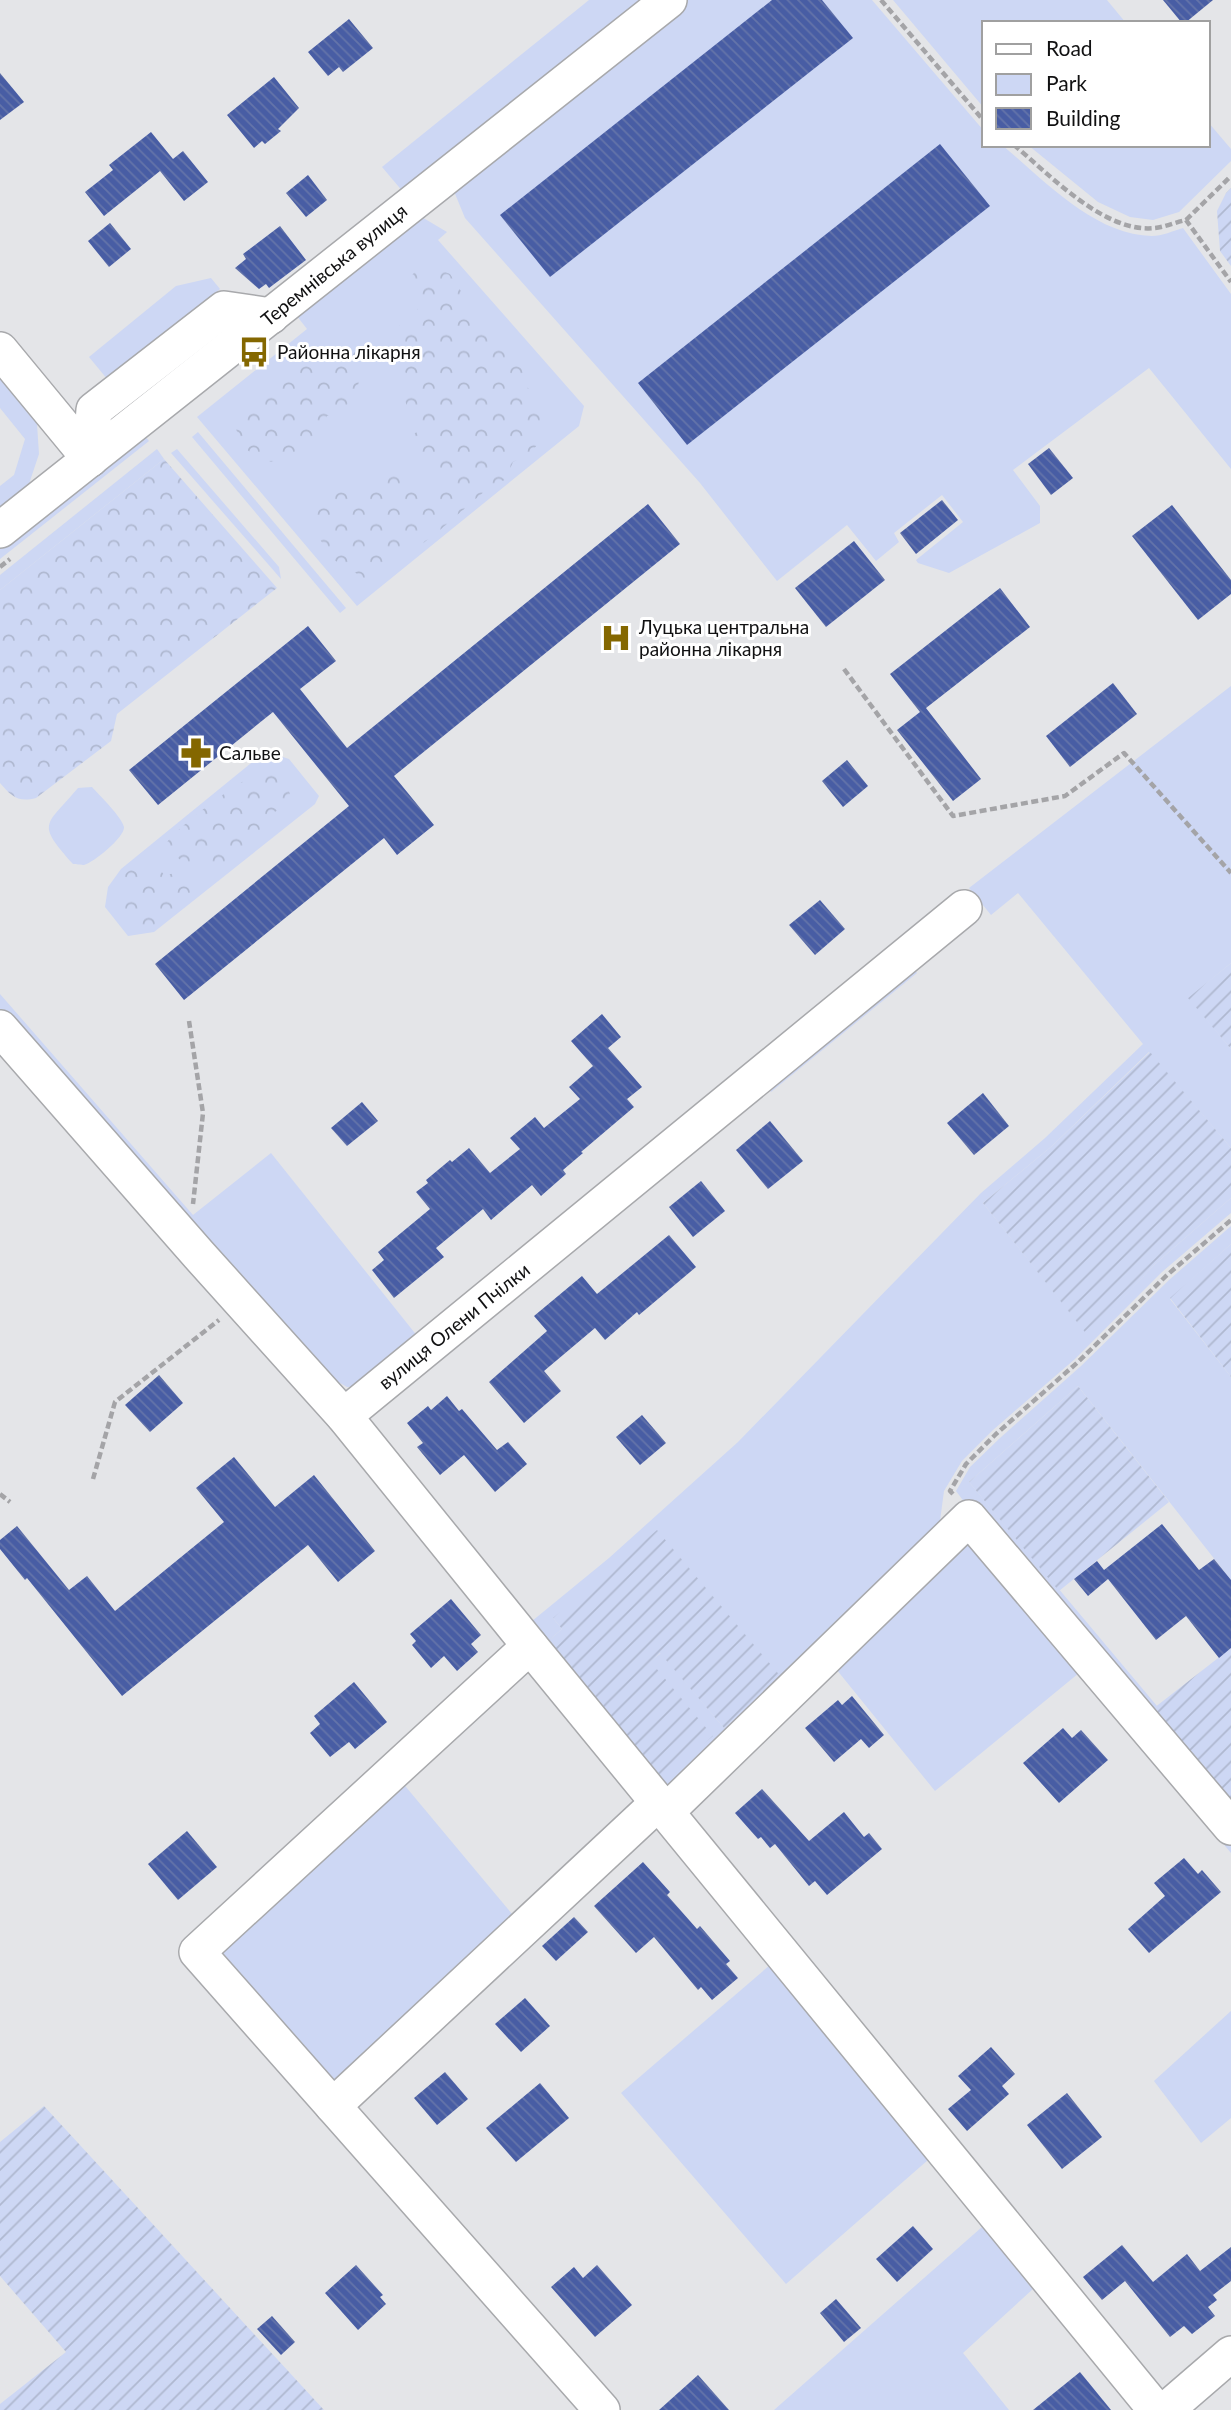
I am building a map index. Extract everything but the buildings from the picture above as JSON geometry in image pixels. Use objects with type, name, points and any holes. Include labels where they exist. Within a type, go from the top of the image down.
[{"type":"street","name":"Теремнівська вулиця","points":[[0,530],[669,0]]},
{"type":"street","points":[[0,350],[90,458]]},
{"type":"street","name":"вулиця Олени Пчілки","points":[[344,1416],[964,908]]},
{"type":"street","points":[[0,1028],[344,1416],[1156,2410]]},
{"type":"street","points":[[333,2106],[663,1807],[969,1518],[1231,1827]]},
{"type":"street","points":[[530,1646],[197,1952],[602,2410]]},
{"type":"street","points":[[1166,2410],[1231,2354]]},
{"type":"path","points":[[881,0],[982,119]]},
{"type":"path","points":[[1016,147],[1093,210],[1128,226],[1154,229],[1186,220],[1231,176]]},
{"type":"path","points":[[1186,220],[1231,282]]},
{"type":"path","points":[[844,669],[953,816],[1065,796],[1124,753],[1231,873]]},
{"type":"path","points":[[189,1021],[203,1113],[193,1195],[199,1255]]},
{"type":"path","points":[[969,1518],[950,1491],[966,1464],[1078,1362],[1166,1276],[1231,1220]]},
{"type":"path","points":[[93,1479],[115,1402],[242,1302]]},
{"type":"path","points":[[0,1494],[10,1502]]},
{"type":"green space","points":[[589,0],[647,0],[404,193],[382,167]]},
{"type":"green space","points":[[684,0],[872,0],[982,129],[982,147],[1004,147],[1071,203],[1110,226],[1152,236],[1183,228],[1231,294],[1231,469],[1149,368],[1013,470],[1040,506],[1040,523],[949,573],[916,560],[963,522],[942,495],[894,533],[899,542],[876,561],[847,525],[777,581],[700,483],[465,218],[451,184]]},
{"type":"green space","points":[[893,0],[1107,0],[1124,21],[982,21],[982,106]]},
{"type":"green space","points":[[1210,124],[1231,149],[1231,161],[1179,212],[1153,220],[1130,217],[1098,202],[1030,147],[1210,147]]},
{"type":"green space","points":[[1231,188],[1231,266],[1220,251],[1217,211]]},
{"type":"green space","points":[[415,213],[447,232],[438,240],[584,406],[579,426],[357,606],[197,417],[307,329],[293,311]]},
{"type":"green space","points":[[424,263],[450,274],[475,313],[497,333],[504,353],[524,361],[530,393],[544,408],[541,435],[530,452],[513,462],[505,480],[493,484],[399,562],[364,578],[334,560],[319,538],[307,508],[325,490],[355,494],[369,490],[373,479],[399,474],[428,501],[443,477],[425,457],[401,455],[405,439],[422,429],[410,416],[403,394],[415,386],[388,348],[386,332],[417,318],[418,299],[407,280]]},
{"type":"green space","points":[[211,278],[220,289],[108,380],[89,357],[176,286]]},
{"type":"green space","points":[[354,346],[359,377],[356,391],[342,410],[327,416],[312,440],[271,462],[257,456],[243,445],[235,425],[279,382],[319,356],[332,350]]},
{"type":"green space","points":[[0,378],[37,424],[39,454],[29,484],[0,507],[0,486],[14,475],[25,439],[0,408]]},
{"type":"green space","points":[[198,432],[346,608],[340,613],[192,437]]},
{"type":"green space","points":[[143,434],[149,441],[0,559],[0,548]]},
{"type":"green space","points":[[157,449],[164,459],[0,590],[0,575]]},
{"type":"green space","points":[[177,449],[279,567],[281,579],[171,453]]},
{"type":"green space","points":[[164,459],[277,588],[117,714],[111,741],[36,798],[24,800],[15,797],[0,783],[0,590]]},
{"type":"green space","points":[[1231,686],[1231,963],[1189,998],[1231,1049],[1231,1148],[1149,1052],[1052,1146],[983,1203],[1088,1335],[1154,1265],[1231,1198],[1231,1213],[1162,1272],[1075,1359],[993,1430],[962,1461],[944,1491],[938,1536],[669,1797],[526,1626],[609,1558],[738,1442],[981,1193],[1045,1138],[1143,1044],[1018,893],[991,915],[969,888]],"holes":[[[553,1618],[782,1678],[724,1728],[661,1653],[650,1662],[547,1642],[562,1629]]]},
{"type":"green space","points":[[261,755],[277,755],[289,759],[319,796],[315,804],[154,932],[128,936],[105,907],[108,887],[121,869]]},
{"type":"green space","points":[[267,767],[282,773],[290,794],[281,808],[267,817],[267,830],[260,845],[226,867],[210,870],[184,863],[170,851],[167,842],[188,822],[228,791]]},
{"type":"green space","points":[[92,787],[110,806],[124,827],[114,843],[94,860],[84,865],[73,864],[54,840],[49,825],[58,810],[78,788]]},
{"type":"green space","points":[[139,862],[157,865],[164,875],[177,873],[197,887],[197,895],[154,925],[135,926],[126,919],[122,877]]},
{"type":"green space","points":[[908,961],[917,973],[771,1092],[762,1081]]},
{"type":"green space","points":[[1231,963],[1231,1049],[1188,998]]},
{"type":"green space","points":[[0,994],[193,1215],[271,1153],[422,1342],[360,1386],[347,1387],[328,1376],[0,1016]]},
{"type":"green space","points":[[1150,1052],[1231,1148],[1231,1198],[1154,1265],[1088,1336],[983,1203],[1052,1146]]},
{"type":"green space","points":[[1231,1226],[1231,1244],[1170,1299],[1231,1377],[1231,1580],[1078,1386],[969,1482],[1157,1706],[1145,1715],[956,1491],[970,1467],[1000,1438],[1081,1366],[1169,1280]]},
{"type":"green space","points":[[1231,1244],[1231,1377],[1170,1298]]},
{"type":"green space","points":[[1078,1386],[1169,1502],[1059,1591],[969,1482]]},
{"type":"green space","points":[[657,1530],[782,1678],[724,1728],[660,1653],[651,1662],[713,1736],[662,1779],[547,1642],[562,1629],[553,1618]]},
{"type":"green space","points":[[968,1531],[1231,1841],[1231,1853],[1079,1673],[935,1791],[832,1664]]},
{"type":"green space","points":[[1231,1648],[1231,1815],[1145,1715]]},
{"type":"green space","points":[[401,1781],[512,1914],[335,2093],[213,1955]]},
{"type":"green space","points":[[770,1965],[928,2160],[786,2284],[621,2093]]},
{"type":"green space","points":[[1231,2011],[1231,2118],[1201,2143],[1154,2081]]},
{"type":"green space","points":[[44,2106],[324,2410],[0,2410],[0,2404],[66,2352],[0,2276],[0,2142]]},
{"type":"green space","points":[[982,2227],[1033,2289],[963,2353],[1009,2410],[774,2410]]},
{"type":"place","name":"Районна лікарня","points":[[254,352]]},
{"type":"place","name":"Луцька центральна районна лікарня","points":[[616,638]]},
{"type":"place","name":"Сальве","points":[[196,753]]}]
